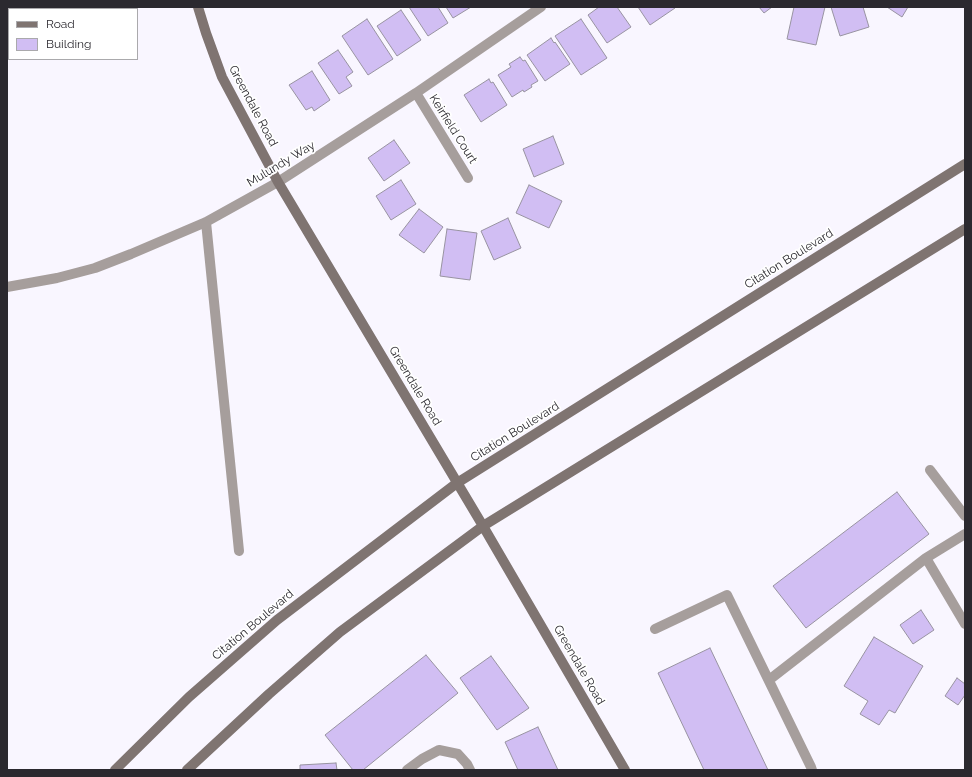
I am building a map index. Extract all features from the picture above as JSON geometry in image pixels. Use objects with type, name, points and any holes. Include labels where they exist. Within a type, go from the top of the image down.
[{"type":"main road","name":"Greendale Road","points":[[198,7],[222,77],[278,182],[483,526],[625,770]]},
{"type":"main road","name":"Citation Boulevard","points":[[115,770],[189,697],[277,620],[457,483],[965,164]]},
{"type":"main road","points":[[187,770],[268,694],[340,632],[483,526],[965,229]]},
{"type":"street","name":"Mulundy Way","points":[[7,287],[57,278],[95,268],[206,222],[278,182],[416,93],[541,7]]},
{"type":"street","name":"Keirfield Court","points":[[416,93],[468,178]]},
{"type":"street","points":[[206,222],[239,551]]},
{"type":"street","points":[[930,470],[965,516]]},
{"type":"street","points":[[769,680],[926,558],[965,534]]},
{"type":"street","points":[[926,558],[965,624]]},
{"type":"street","points":[[656,629],[727,595],[812,770]]},
{"type":"street","points":[[407,770],[422,759],[439,750],[458,754],[470,770]]},
{"type":"building","points":[[409,7],[438,7],[448,23],[428,36]]},
{"type":"building","points":[[446,7],[471,7],[453,18]]},
{"type":"building","points":[[599,7],[617,7],[631,27],[607,43],[588,15]]},
{"type":"building","points":[[638,7],[674,7],[675,8],[650,25]]},
{"type":"building","points":[[759,7],[772,7],[764,13]]},
{"type":"building","points":[[794,7],[825,7],[816,45],[787,39]]},
{"type":"building","points":[[831,7],[863,7],[869,27],[840,36]]},
{"type":"building","points":[[887,7],[908,7],[902,17]]},
{"type":"building","points":[[401,10],[421,40],[397,56],[377,26]]},
{"type":"building","points":[[367,19],[393,59],[368,75],[342,36]]},
{"type":"building","points":[[581,19],[607,58],[581,75],[555,36]]},
{"type":"building","points":[[551,38],[570,64],[545,81],[527,55]]},
{"type":"building","points":[[338,50],[353,72],[346,77],[352,86],[339,94],[318,63]]},
{"type":"building","points":[[520,57],[523,61],[525,60],[538,81],[524,92],[523,90],[512,97],[498,75],[511,67],[509,64]]},
{"type":"building","points":[[312,71],[330,100],[314,111],[312,107],[306,110],[289,85]]},
{"type":"building","points":[[489,79],[491,83],[493,82],[507,105],[481,122],[464,95]]},
{"type":"building","points":[[553,136],[564,164],[534,177],[523,149]]},
{"type":"building","points":[[394,140],[410,163],[384,181],[368,158]]},
{"type":"building","points":[[401,180],[416,204],[391,220],[376,196]]},
{"type":"building","points":[[529,185],[562,201],[549,228],[516,213]]},
{"type":"building","points":[[419,209],[443,227],[424,253],[399,235]]},
{"type":"building","points":[[508,218],[521,248],[494,260],[481,231]]},
{"type":"building","points":[[447,229],[477,233],[470,280],[440,276]]},
{"type":"building","points":[[897,492],[929,534],[806,628],[773,586]]},
{"type":"building","points":[[921,610],[934,630],[913,644],[900,625]]},
{"type":"building","points":[[874,637],[923,666],[895,713],[889,710],[879,725],[860,714],[868,701],[844,686]]},
{"type":"building","points":[[710,648],[768,770],[704,770],[658,673]]},
{"type":"building","points":[[426,655],[458,693],[363,770],[353,770],[325,735]]},
{"type":"building","points":[[491,656],[529,708],[497,730],[460,678]]},
{"type":"building","points":[[957,678],[965,684],[965,695],[958,705],[945,696]]},
{"type":"building","points":[[538,727],[558,770],[518,770],[505,742]]},
{"type":"building","points":[[336,763],[337,770],[300,770],[300,765]]}]
